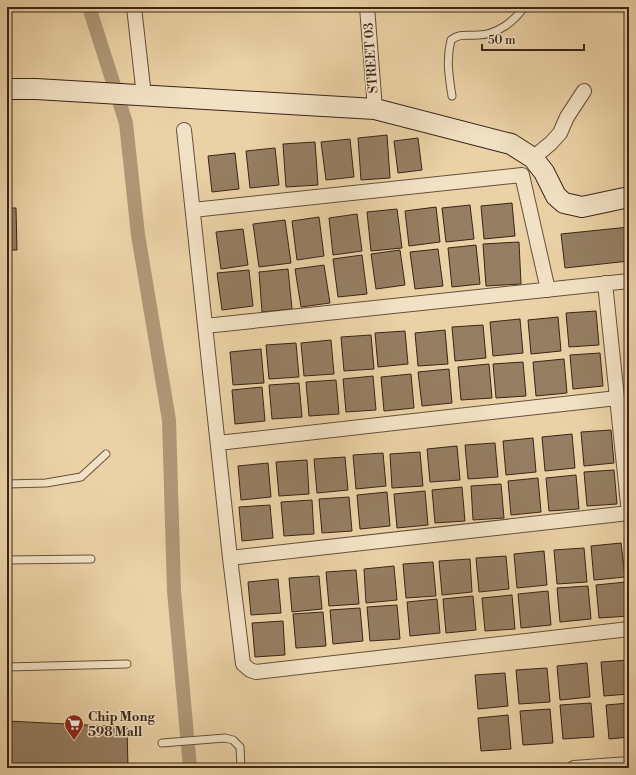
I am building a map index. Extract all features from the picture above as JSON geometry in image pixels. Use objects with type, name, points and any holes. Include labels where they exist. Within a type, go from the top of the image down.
[{"type":"street","points":[[134,7],[140,96]]},
{"type":"street","name":"STREET 03","points":[[367,7],[375,109]]},
{"type":"street","points":[[7,89],[36,89],[375,109],[511,144],[533,158],[544,172],[556,196],[564,203],[582,207],[629,197]]},
{"type":"street","points":[[533,158],[551,143],[560,133],[567,117],[584,92]]},
{"type":"street","points":[[184,130],[230,558],[243,664],[250,670],[256,672],[629,629]]},
{"type":"street","points":[[193,210],[522,175],[548,290]]},
{"type":"street","points":[[205,326],[605,284],[629,280]]},
{"type":"street","points":[[230,558],[629,513],[605,284]]},
{"type":"street","points":[[218,443],[617,398]]},
{"type":"street","points":[[574,768],[629,764]]},
{"type":"lane","points":[[452,96],[448,73],[448,56],[451,40],[459,35],[478,36],[495,33],[520,14],[524,7]]},
{"type":"lane","points":[[7,484],[46,483],[81,477],[106,454]]},
{"type":"lane","points":[[7,560],[91,559]]},
{"type":"lane","points":[[7,667],[127,664]]},
{"type":"lane","points":[[162,743],[225,738],[233,740],[240,748],[241,768]]},
{"type":"building","points":[[387,135],[390,178],[361,180],[358,138]]},
{"type":"building","points":[[418,138],[422,170],[398,173],[394,141]]},
{"type":"building","points":[[350,139],[354,177],[326,180],[321,142]]},
{"type":"building","points":[[315,142],[318,185],[286,187],[283,144]]},
{"type":"building","points":[[275,148],[279,185],[250,188],[246,151]]},
{"type":"building","points":[[235,153],[239,189],[212,192],[208,156]]},
{"type":"building","points":[[512,203],[515,236],[484,239],[481,206]]},
{"type":"building","points":[[470,205],[474,239],[446,242],[442,208]]},
{"type":"building","points":[[436,207],[440,242],[409,246],[405,211]]},
{"type":"building","points":[[7,208],[16,208],[17,250],[7,250]]},
{"type":"building","points":[[397,209],[402,248],[371,251],[367,212]]},
{"type":"building","points":[[357,214],[362,251],[333,255],[329,218]]},
{"type":"building","points":[[319,217],[324,256],[297,260],[292,221]]},
{"type":"building","points":[[285,220],[291,263],[259,267],[253,224]]},
{"type":"building","points":[[629,227],[629,261],[565,268],[561,234]]},
{"type":"building","points":[[243,229],[248,265],[221,269],[216,232]]},
{"type":"building","points":[[519,242],[521,284],[486,286],[483,244]]},
{"type":"building","points":[[476,245],[480,284],[452,287],[448,248]]},
{"type":"building","points":[[438,249],[443,286],[415,289],[410,252]]},
{"type":"building","points":[[400,250],[405,285],[376,289],[371,254]]},
{"type":"building","points":[[362,255],[367,294],[338,297],[333,259]]},
{"type":"building","points":[[324,265],[330,303],[301,307],[295,269]]},
{"type":"building","points":[[288,269],[292,309],[262,312],[259,272]]},
{"type":"building","points":[[249,270],[253,306],[222,310],[217,273]]},
{"type":"building","points":[[596,311],[599,345],[569,347],[566,313]]},
{"type":"building","points":[[558,317],[561,351],[531,354],[528,320]]},
{"type":"building","points":[[520,319],[523,353],[493,356],[490,322]]},
{"type":"building","points":[[483,325],[486,358],[455,361],[452,327]]},
{"type":"building","points":[[445,330],[448,364],[418,366],[415,333]]},
{"type":"building","points":[[405,331],[408,364],[378,367],[375,333]]},
{"type":"building","points":[[371,335],[374,369],[344,371],[341,337]]},
{"type":"building","points":[[331,340],[334,374],[304,376],[301,343]]},
{"type":"building","points":[[296,343],[299,377],[269,379],[266,345]]},
{"type":"building","points":[[261,349],[264,383],[233,385],[230,352]]},
{"type":"building","points":[[600,353],[603,386],[573,389],[570,355]]},
{"type":"building","points":[[564,359],[567,393],[536,396],[533,362]]},
{"type":"building","points":[[523,362],[526,396],[496,398],[493,364]]},
{"type":"building","points":[[489,364],[492,398],[461,400],[458,367]]},
{"type":"building","points":[[449,369],[452,403],[422,406],[418,372]]},
{"type":"building","points":[[411,374],[414,408],[384,411],[381,377]]},
{"type":"building","points":[[373,376],[376,410],[346,412],[343,379]]},
{"type":"building","points":[[336,380],[339,414],[309,416],[306,382]]},
{"type":"building","points":[[299,383],[302,417],[272,419],[269,385]]},
{"type":"building","points":[[262,387],[265,421],[235,424],[232,390]]},
{"type":"building","points":[[611,430],[614,463],[584,466],[581,432]]},
{"type":"building","points":[[572,434],[575,468],[545,471],[542,437]]},
{"type":"building","points":[[533,438],[536,472],[506,475],[503,441]]},
{"type":"building","points":[[495,443],[498,477],[468,479],[465,445]]},
{"type":"building","points":[[457,446],[460,480],[430,482],[427,449]]},
{"type":"building","points":[[420,452],[423,486],[392,488],[390,454]]},
{"type":"building","points":[[383,453],[386,486],[356,489],[353,455]]},
{"type":"building","points":[[345,457],[348,490],[317,493],[314,459]]},
{"type":"building","points":[[307,460],[309,494],[279,496],[276,462]]},
{"type":"building","points":[[268,463],[271,497],[241,500],[238,466]]},
{"type":"building","points":[[614,470],[617,504],[587,506],[584,472]]},
{"type":"building","points":[[576,475],[579,509],[549,511],[546,478]]},
{"type":"building","points":[[538,478],[541,512],[511,515],[508,481]]},
{"type":"building","points":[[501,484],[504,518],[473,520],[471,486]]},
{"type":"building","points":[[462,487],[465,521],[435,523],[432,490]]},
{"type":"building","points":[[425,491],[428,525],[397,528],[394,494]]},
{"type":"building","points":[[387,492],[390,526],[360,529],[357,495]]},
{"type":"building","points":[[349,497],[352,531],[322,533],[319,499]]},
{"type":"building","points":[[312,500],[314,534],[284,536],[281,502]]},
{"type":"building","points":[[270,505],[273,538],[242,541],[239,507]]},
{"type":"building","points":[[621,543],[625,577],[594,580],[591,546]]},
{"type":"building","points":[[584,548],[587,582],[557,584],[554,550]]},
{"type":"building","points":[[544,551],[547,585],[517,588],[514,554]]},
{"type":"building","points":[[506,556],[509,589],[479,592],[476,558]]},
{"type":"building","points":[[470,559],[472,592],[442,595],[439,561]]},
{"type":"building","points":[[433,562],[436,596],[406,598],[403,564]]},
{"type":"building","points":[[394,566],[397,600],[366,603],[364,569]]},
{"type":"building","points":[[356,570],[359,604],[329,606],[326,572]]},
{"type":"building","points":[[319,576],[322,609],[292,612],[289,578]]},
{"type":"building","points":[[278,579],[281,613],[251,615],[248,582]]},
{"type":"building","points":[[626,582],[629,616],[599,618],[596,585]]},
{"type":"building","points":[[588,586],[591,619],[560,622],[557,588]]},
{"type":"building","points":[[548,591],[551,625],[521,628],[518,594]]},
{"type":"building","points":[[512,595],[515,629],[485,631],[482,598]]},
{"type":"building","points":[[473,596],[476,630],[446,633],[443,599]]},
{"type":"building","points":[[437,599],[440,633],[410,636],[407,602]]},
{"type":"building","points":[[397,605],[400,639],[370,641],[367,607]]},
{"type":"building","points":[[360,608],[363,641],[333,644],[330,610]]},
{"type":"building","points":[[323,612],[326,646],[296,648],[293,614]]},
{"type":"building","points":[[283,621],[285,655],[255,657],[252,623]]},
{"type":"building","points":[[629,660],[629,694],[604,696],[601,662]]},
{"type":"building","points":[[587,663],[590,697],[560,700],[557,666]]},
{"type":"building","points":[[547,668],[550,702],[519,704],[516,670]]},
{"type":"building","points":[[505,673],[508,706],[478,709],[475,675]]},
{"type":"building","points":[[591,703],[594,737],[563,739],[560,705]]},
{"type":"building","points":[[629,703],[629,737],[609,739],[606,705]]},
{"type":"building","points":[[550,709],[553,743],[523,745],[520,711]]},
{"type":"building","points":[[508,715],[511,749],[481,751],[478,718]]},
{"type":"building","name":"Chip Mong 598 Mall","points":[[7,721],[127,727],[128,768],[7,768]]},
{"type":"waterway","points":[[89,7],[126,123],[138,235],[169,420],[174,591],[190,768]]},
{"type":"place","name":"Chip Mong 598 Mall","points":[[74,741]]}]
